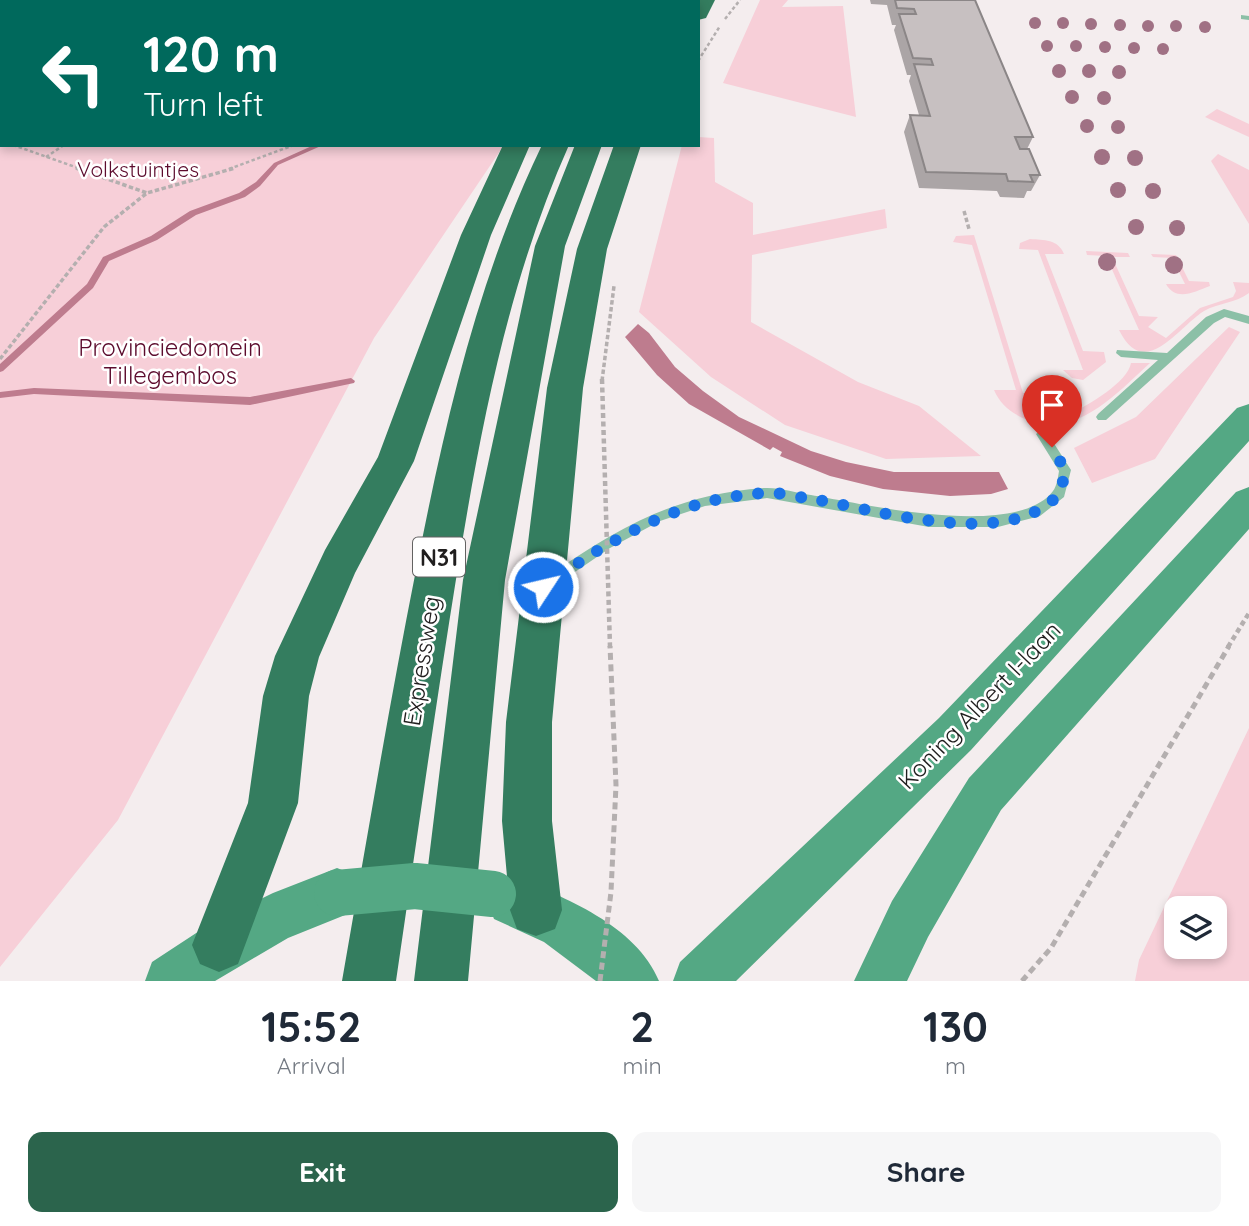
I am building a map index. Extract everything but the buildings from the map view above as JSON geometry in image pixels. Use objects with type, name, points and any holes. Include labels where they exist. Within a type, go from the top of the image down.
[{"type":"highway","points":[[219,945],[273,803],[286,696],[297,656],[339,563],[395,461],[476,235],[516,147]]},
{"type":"highway","name":"Expressweg","points":[[369,981],[455,469],[483,352],[515,241],[555,147]]},
{"type":"highway","name":"Expressweg","points":[[441,981],[484,580],[550,246],[588,147]]},
{"type":"highway","points":[[514,902],[527,821],[528,734],[565,388],[592,249],[627,147]]},
{"type":"main road","name":"Koning Albert I-laan","points":[[699,981],[955,734],[1249,418]]},
{"type":"main road","points":[[880,981],[910,919],[985,794],[1249,503]]},
{"type":"main road","points":[[171,981],[219,945],[278,914],[337,893],[390,885],[429,885],[514,902],[580,936],[633,981]]},
{"type":"lane","points":[[1102,417],[1204,324],[1224,313],[1249,320]]},
{"type":"lane","points":[[1121,353],[1169,357]]},
{"type":"lane","points":[[543,587],[615,538],[656,517],[705,501],[767,493],[929,522],[998,522],[1036,512],[1060,493],[1065,470],[1042,434]]},
{"type":"path","points":[[700,58],[740,0]]},
{"type":"path","points":[[18,147],[147,193]]},
{"type":"path","points":[[46,157],[61,147]]},
{"type":"path","points":[[0,359],[104,227],[147,193],[254,162],[289,147]]},
{"type":"path","points":[[964,211],[969,229]]},
{"type":"path","points":[[600,981],[611,892],[616,785],[601,423],[602,375],[614,286]]},
{"type":"path","points":[[1023,981],[1051,948],[1187,712],[1249,613]]},
{"type":"green space","points":[[760,0],[788,0],[782,7],[843,6],[856,117],[723,83]]},
{"type":"green space","points":[[1217,109],[1249,124],[1249,137],[1205,117]]},
{"type":"green space","points":[[700,137],[714,138],[715,182],[753,203],[753,235],[885,209],[887,228],[752,255],[751,322],[858,382],[919,406],[981,456],[886,459],[785,425],[711,377],[639,312],[681,147],[700,147]]},
{"type":"green space","name":"Provinciedomein Tillegembos","points":[[0,147],[503,147],[374,338],[118,820],[0,967]]},
{"type":"green space","points":[[1218,154],[1249,170],[1249,224],[1211,161]]},
{"type":"green space","points":[[974,235],[1023,393],[1047,395],[1034,405],[1052,419],[1065,409],[1072,413],[1106,392],[1123,378],[1131,363],[1150,363],[1109,400],[1078,419],[1061,424],[1043,424],[1025,419],[1011,411],[999,400],[994,390],[1016,390],[972,245],[953,242],[956,236]]},
{"type":"green space","points":[[1030,239],[1050,241],[1061,249],[1064,254],[1045,254],[1083,351],[1104,352],[1106,362],[1083,380],[1072,378],[1063,370],[1083,370],[1038,250],[1019,249],[1020,243]]},
{"type":"green space","points":[[1086,251],[1128,253],[1130,257],[1112,257],[1139,316],[1158,317],[1148,327],[1166,338],[1200,308],[1233,297],[1236,291],[1233,282],[1249,283],[1249,293],[1204,311],[1162,346],[1150,351],[1140,351],[1129,345],[1119,330],[1139,330],[1106,256],[1087,255]]},
{"type":"green space","points":[[1151,254],[1176,255],[1189,281],[1209,282],[1210,286],[1186,294],[1175,293],[1166,284],[1185,284],[1172,258],[1153,257]]},
{"type":"green space","points":[[1229,327],[1240,332],[1155,459],[1092,483],[1074,448],[1136,417]]},
{"type":"green space","points":[[1249,728],[1249,981],[1135,981],[1139,960],[1164,907],[1164,959],[1227,959],[1227,896],[1169,896]]},
{"type":"shaded area","points":[[638,324],[649,333],[675,367],[703,391],[739,417],[811,451],[894,472],[999,472],[1008,489],[991,494],[950,496],[883,489],[830,476],[780,456],[782,452],[773,447],[770,450],[689,404],[657,375],[625,337]]},
{"type":"waterway","points":[[0,369],[90,286],[106,259],[154,238],[193,213],[242,195],[258,184],[276,164],[315,147]]},
{"type":"waterway","points":[[0,395],[34,391],[250,401],[351,381]]},
{"type":"route","points":[[543,587],[605,544],[656,517],[705,501],[767,493],[840,503],[929,522],[998,522],[1036,512],[1060,493],[1065,470],[1052,447]]},
{"type":"park label","name":"Volkstuintjes","points":[[138,169]]}]
